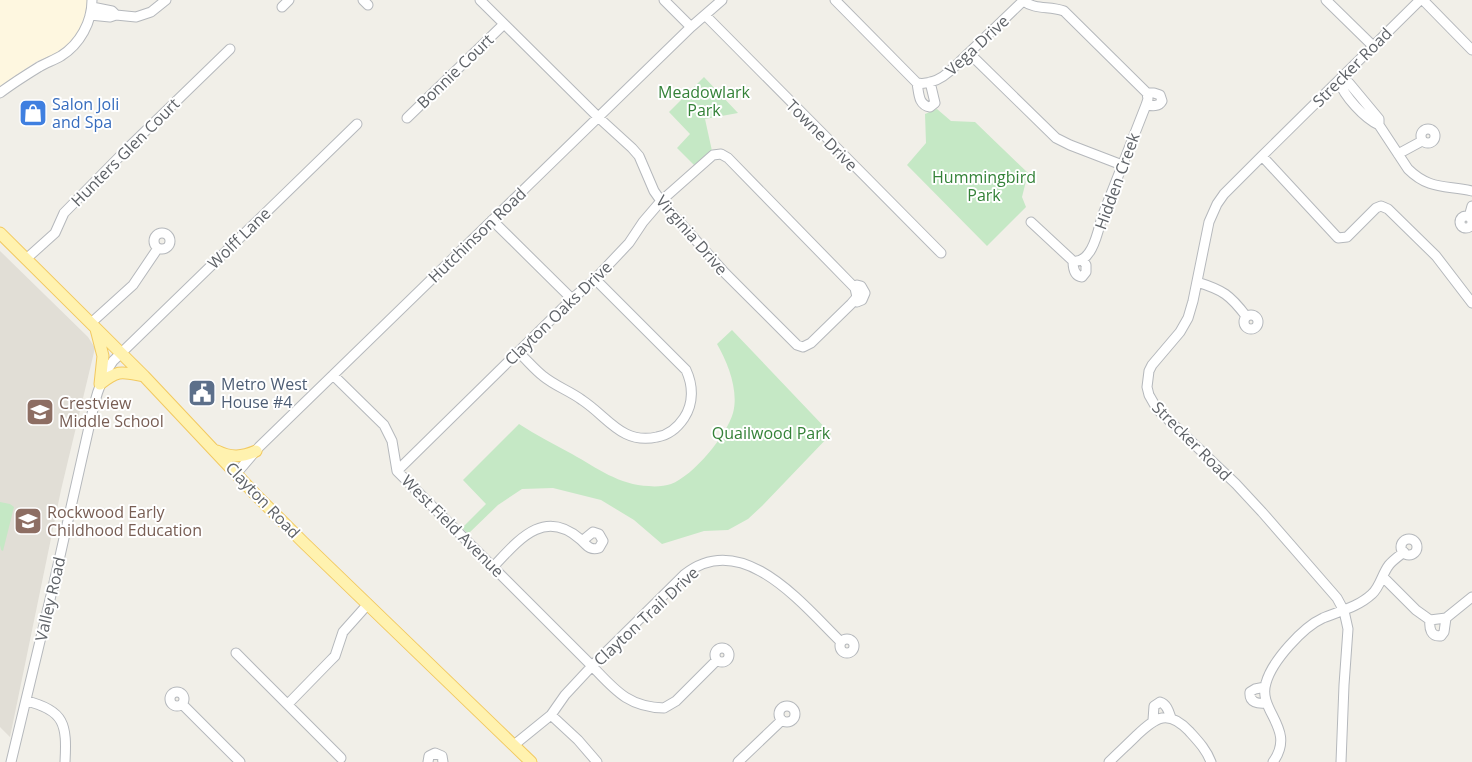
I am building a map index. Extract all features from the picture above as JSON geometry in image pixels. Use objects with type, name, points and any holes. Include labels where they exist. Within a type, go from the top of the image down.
[{"type":"main road","name":"Clayton Road","points":[[0,233],[144,376],[303,542],[531,762]]},
{"type":"main road","points":[[94,326],[103,356],[100,384]]},
{"type":"main road","points":[[100,384],[113,374],[119,372],[144,376]]},
{"type":"main road","points":[[212,449],[230,456],[240,456],[256,451]]},
{"type":"street","points":[[0,93],[68,50],[80,37],[88,23],[91,7],[112,11],[116,15],[136,17],[157,8],[166,0]]},
{"type":"street","points":[[282,7],[289,0]]},
{"type":"street","name":"Virginia Drive","points":[[480,0],[639,156],[654,191],[724,272],[797,345],[802,347],[811,343],[857,297],[855,288],[728,158],[724,155],[716,154]]},
{"type":"street","points":[[664,0],[691,28]]},
{"type":"street","name":"Hutchinson Road","points":[[236,474],[256,451],[333,375],[598,117],[722,0]]},
{"type":"street","name":"Vega Drive","points":[[835,0],[925,83],[944,76],[1022,1]]},
{"type":"street","points":[[1326,0],[1373,46]]},
{"type":"street","points":[[1421,0],[1472,50]]},
{"type":"street","name":"Strecker Road","points":[[1341,762],[1348,629],[1344,611],[1337,598],[1262,512],[1236,484],[1164,417],[1149,395],[1147,387],[1148,371],[1185,325],[1193,301],[1208,222],[1224,194],[1421,0]]},
{"type":"street","points":[[1022,1],[1037,8],[1064,11],[1147,93],[1160,95],[1161,104],[1146,105]]},
{"type":"street","name":"Towne Drive","points":[[705,15],[941,253]]},
{"type":"street","name":"Bonnie Court","points":[[407,118],[504,24]]},
{"type":"street","name":"Hunters Glen Court","points":[[26,259],[55,233],[64,213],[230,49]]},
{"type":"street","points":[[969,53],[1056,138],[1122,165]]},
{"type":"street","points":[[1338,81],[1342,91],[1371,121],[1379,125],[1414,175],[1435,186],[1472,191]]},
{"type":"street","name":"Hidden Creek","points":[[1030,222],[1077,261],[1090,251],[1146,105],[1147,93]]},
{"type":"street","name":"Wolff Lane","points":[[122,354],[357,124]]},
{"type":"street","points":[[1398,154],[1422,140]]},
{"type":"street","name":"Clayton Oaks Drive","points":[[397,470],[629,244],[643,222],[662,201],[713,154],[716,154]]},
{"type":"street","points":[[1262,156],[1338,238],[1347,237],[1376,208],[1381,206],[1388,208],[1436,256],[1472,303]]},
{"type":"street","points":[[1469,216],[1472,206]]},
{"type":"street","points":[[492,220],[572,299]]},
{"type":"street","points":[[94,326],[133,285],[158,248]]},
{"type":"street","points":[[518,352],[542,375],[582,400],[623,434],[643,439],[662,436],[678,425],[686,416],[692,399],[691,384],[686,370],[595,278]]},
{"type":"street","points":[[1197,282],[1225,293],[1232,298],[1246,316]]},
{"type":"street","name":"Valley Road","points":[[11,762],[100,384],[113,361],[122,354]]},
{"type":"street","name":"West Field Avenue","points":[[333,375],[384,425],[392,441],[397,470],[616,692],[645,705],[664,708],[676,700],[717,660]]},
{"type":"street","points":[[493,567],[521,538],[537,529],[548,527],[565,530],[590,548],[596,549],[601,546],[603,541],[601,536],[593,532],[582,541]]},
{"type":"street","points":[[1273,762],[1281,745],[1280,732],[1267,703],[1265,684],[1276,662],[1289,646],[1322,618],[1344,611],[1370,596],[1376,590],[1389,565],[1404,552]]},
{"type":"street","name":"Clayton Trail Drive","points":[[514,745],[551,715],[565,695],[592,666],[685,574],[702,564],[716,561],[738,561],[753,567],[769,576],[784,588],[841,642]]},
{"type":"street","points":[[1383,577],[1416,610],[1430,620],[1446,618],[1472,597]]},
{"type":"street","points":[[288,704],[335,656],[343,632],[368,604]]},
{"type":"street","points":[[1430,620],[1432,634],[1441,636],[1444,632],[1446,618]]},
{"type":"street","points":[[236,653],[341,758]]},
{"type":"street","points":[[1265,687],[1250,692],[1250,697],[1256,703],[1267,703]]},
{"type":"street","points":[[26,701],[48,708],[63,725],[65,733],[65,762]]},
{"type":"street","points":[[1153,720],[1154,706],[1160,702],[1165,704],[1171,718]]},
{"type":"street","points":[[182,704],[240,762]]},
{"type":"street","points":[[551,715],[574,736],[597,762]]},
{"type":"street","points":[[1109,762],[1153,720],[1165,717],[1181,723],[1208,752],[1212,762]]},
{"type":"street","points":[[738,762],[782,720]]},
{"type":"street","points":[[428,762],[429,756],[435,753],[442,756],[443,762]]},
{"type":"shaded area","points":[[0,0],[88,1],[82,26],[69,43],[55,54],[37,61],[0,86]]},
{"type":"shaded area","name":"Crestview Middle School","points":[[0,251],[88,337],[95,348],[61,490],[10,737],[0,727]]},
{"type":"green space","name":"Meadowlark Park","points":[[704,77],[738,113],[705,119],[712,151],[695,166],[677,148],[690,134],[669,112]]},
{"type":"green space","name":"Hummingbird Park","points":[[937,109],[951,121],[975,122],[1028,173],[1022,197],[1026,207],[987,246],[907,165],[926,143],[925,114]]},
{"type":"green space","name":"Quailwood Park","points":[[732,330],[831,434],[748,519],[728,530],[704,531],[662,544],[634,520],[601,500],[553,488],[522,489],[498,505],[468,534],[462,528],[486,504],[463,480],[519,424],[599,470],[628,483],[657,486],[671,484],[680,480],[708,454],[730,422],[735,396],[731,377],[717,344]]},
{"type":"green space","points":[[0,502],[14,507],[3,551],[0,545]]},
{"type":"place","name":"Salon Joli and Spa","points":[[33,113]]},
{"type":"place","name":"Metro West House #4","points":[[202,393]]},
{"type":"place","name":"Crestview Middle School","points":[[40,412]]},
{"type":"place","name":"Rockwood Early Childhood Education","points":[[28,521]]}]
